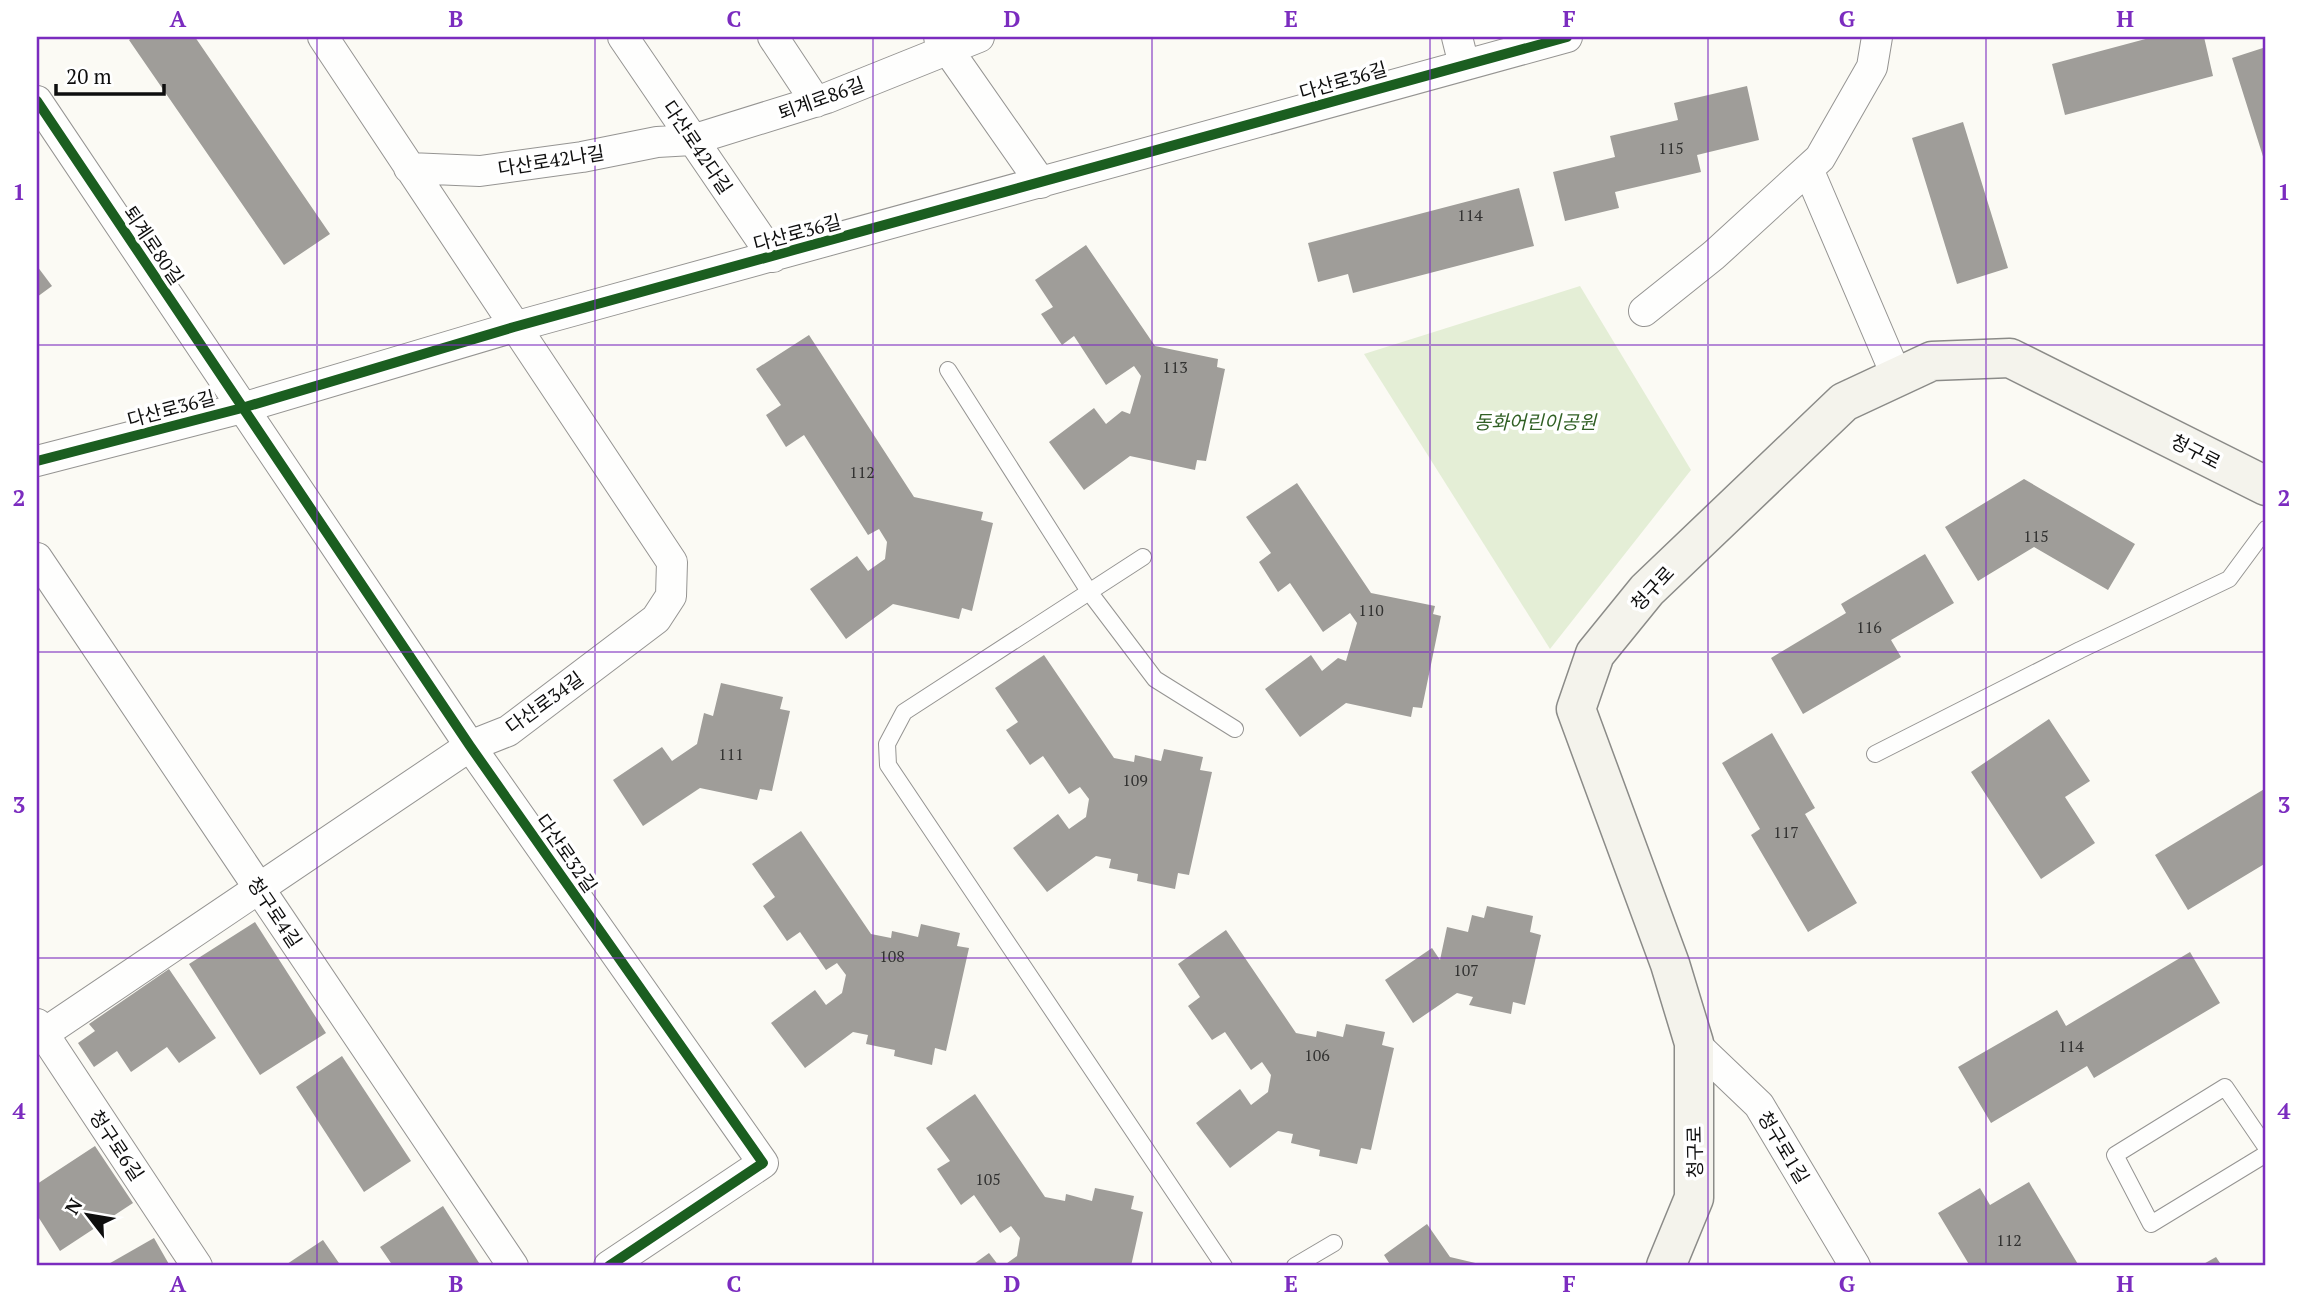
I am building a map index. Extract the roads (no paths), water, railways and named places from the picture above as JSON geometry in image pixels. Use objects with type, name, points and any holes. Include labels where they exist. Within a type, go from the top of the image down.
[{"type":"main road","name":"청구로","points":[[1667,1266],[1695,1198],[1694,1043],[1670,964],[1576,709],[1595,654],[1647,590],[1844,402],[1932,361],[2010,358],[2266,486]]},
{"type":"street","points":[[323,37],[513,327]]},
{"type":"street","name":"다산로42다길","points":[[623,37],[773,257]]},
{"type":"street","points":[[772,37],[816,102]]},
{"type":"street","name":"퇴계로86길","points":[[692,140],[816,102],[943,43],[979,37]]},
{"type":"street","name":"다산로36길","points":[[37,461],[242,408],[513,327],[1041,183],[1460,51],[1567,37]]},
{"type":"street","points":[[1644,311],[1714,255],[1820,158],[1872,67],[1877,37]]},
{"type":"street","points":[[943,43],[1041,183]]},
{"type":"street","name":"퇴계로80길","points":[[37,101],[242,408]]},
{"type":"street","name":"다산로42나길","points":[[409,168],[480,171],[582,157],[657,142],[692,140]]},
{"type":"street","points":[[1808,169],[1896,377]]},
{"type":"street","name":"다산로34길","points":[[39,1032],[259,889],[470,746],[508,731],[656,619],[671,596],[672,562],[513,327]]},
{"type":"street","name":"다산로32길","points":[[242,408],[470,746],[763,1163],[609,1266]]},
{"type":"street","name":"청구로4길","points":[[37,558],[513,1266]]},
{"type":"street","name":"청구로6길","points":[[39,1032],[197,1266]]},
{"type":"street","name":"청구로1길","points":[[1694,1043],[1759,1105],[1855,1266]]},
{"type":"lane","points":[[948,370],[1090,593],[1155,679],[1235,730]]},
{"type":"lane","points":[[1875,754],[2080,650],[2229,579],[2266,530]]},
{"type":"lane","points":[[1143,558],[904,712],[887,744],[888,765],[1224,1266]]},
{"type":"lane","points":[[2266,1147],[2225,1087],[2115,1155],[2151,1224],[2266,1154]]},
{"type":"lane","points":[[1295,1266],[1334,1244]]},
{"type":"park label","name":"동화어린이공원","points":[[1535,421]]}]
